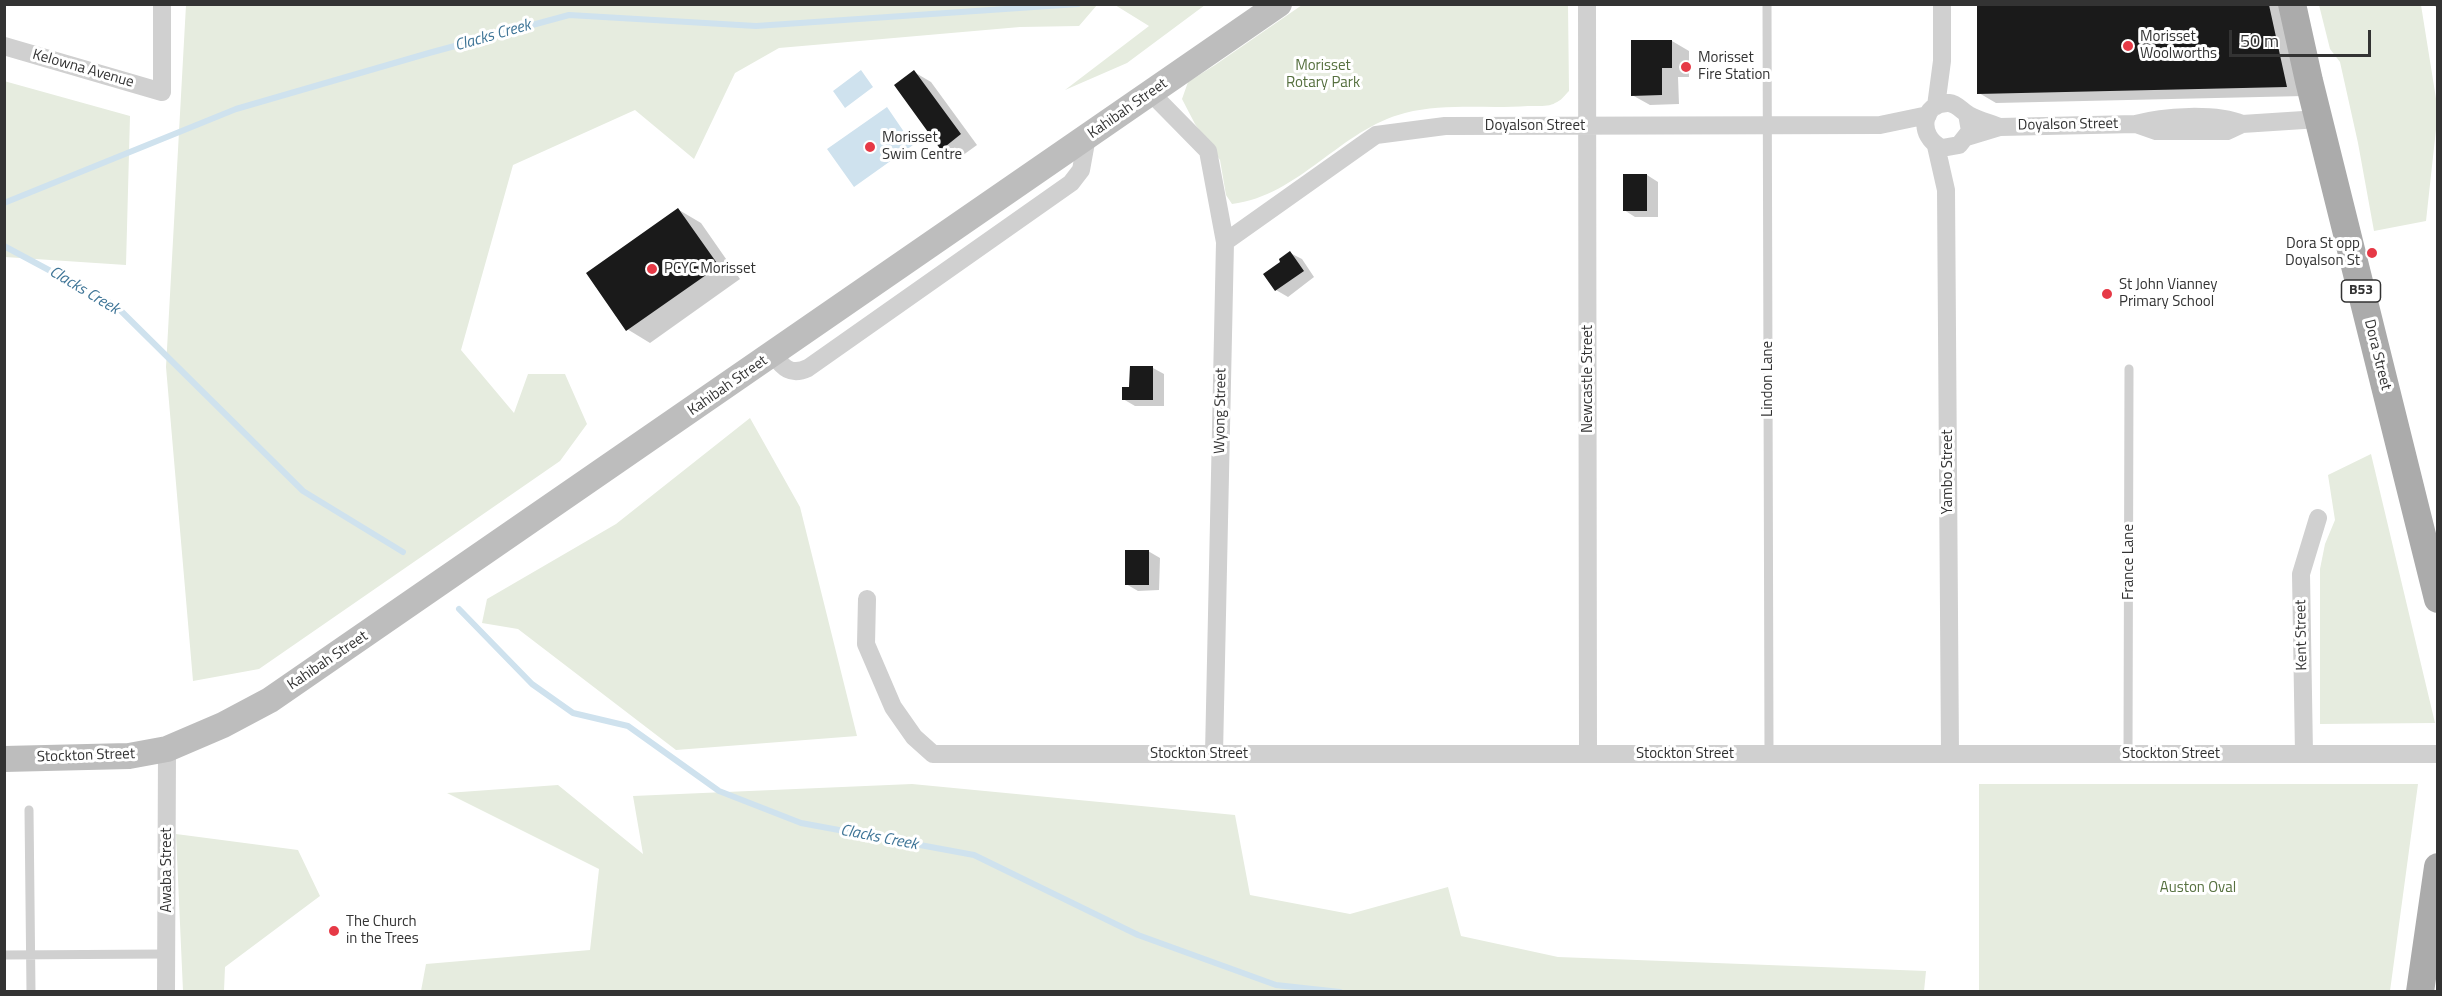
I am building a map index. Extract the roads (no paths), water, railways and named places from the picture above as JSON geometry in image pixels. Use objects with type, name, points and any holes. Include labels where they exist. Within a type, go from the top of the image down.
[{"type":"main road","name":"Dora Street","points":[[2292,5],[2438,599]]},
{"type":"main road","points":[[2420,992],[2438,867]]},
{"type":"street","name":"Kelowna Avenue","points":[[4,46],[162,92],[162,4]]},
{"type":"street","name":"Kahibah Street","points":[[168,749],[270,700],[1279,4]]},
{"type":"street","name":"Newcastle Street","points":[[1587,4],[1588,754]]},
{"type":"street","points":[[1932,142],[1925,126],[1932,111],[1942,61],[1942,4]]},
{"type":"street","points":[[1942,61],[1970,125],[1963,141]]},
{"type":"street","name":"Wyong Street","points":[[1151,93],[1208,151],[1225,242],[1214,754]]},
{"type":"street","name":"Doyalson Street","points":[[1225,242],[1376,135],[1445,126],[1880,125],[1932,111],[1947,103],[2000,127]]},
{"type":"street","name":"Doyalson Street","points":[[1880,125],[1948,149],[2000,127],[2136,124],[2156,131],[2227,131],[2242,124],[2319,119]]},
{"type":"street","name":"Yambo Street","points":[[1946,190],[1963,141]]},
{"type":"street","name":"Yambo Street","points":[[1932,142],[1946,190],[1950,754]]},
{"type":"street","name":"Kent Street","points":[[2304,754],[2301,574],[2318,518]]},
{"type":"street","name":"Stockton Street","points":[[867,599],[866,644],[888,696],[914,737],[933,754],[2438,754]]},
{"type":"street","name":"Stockton Street","points":[[4,759],[129,756],[168,749]]},
{"type":"street","name":"Awaba Street","points":[[166,992],[168,749]]},
{"type":"lane","name":"Lindon Lane","points":[[1767,4],[1769,754]]},
{"type":"lane","name":"France Lane","points":[[2128,754],[2129,369]]},
{"type":"lane","points":[[30,810],[31,992]]},
{"type":"lane","points":[[4,955],[166,954]]},
{"type":"water","points":[[861,70],[873,87],[845,108],[833,91]]},
{"type":"water","name":"Morisset Swim Centre","points":[[887,107],[913,145],[854,187],[827,149]]},
{"type":"waterway","name":"Clacks Creek","points":[[4,203],[236,109],[569,15],[756,26],[1078,4]]},
{"type":"waterway","name":"Clacks Creek","points":[[4,246],[116,306],[303,491],[403,552]]},
{"type":"waterway","name":"Clacks Creek","points":[[459,609],[532,684],[573,713],[628,726],[719,791],[801,823],[974,855],[1138,935],[1276,985],[1340,992]]},
{"type":"place","name":"Morisset Woolworths","points":[[2128,46]]},
{"type":"place","name":"Morisset Fire Station","points":[[1686,67]]},
{"type":"place","name":"Morisset Swim Centre","points":[[870,147]]},
{"type":"place","name":"Dora St opp Doyalson St","points":[[2372,253]]},
{"type":"place","name":"PCYC Morisset","points":[[652,269]]},
{"type":"place","name":"St John Vianney Primary School","points":[[2107,294]]},
{"type":"place","name":"The Church in the Trees","points":[[334,931]]},
{"type":"park label","name":"Morisset Rotary Park","points":[[1323,74]]},
{"type":"park label","name":"Auston Oval","points":[[2198,888]]}]
